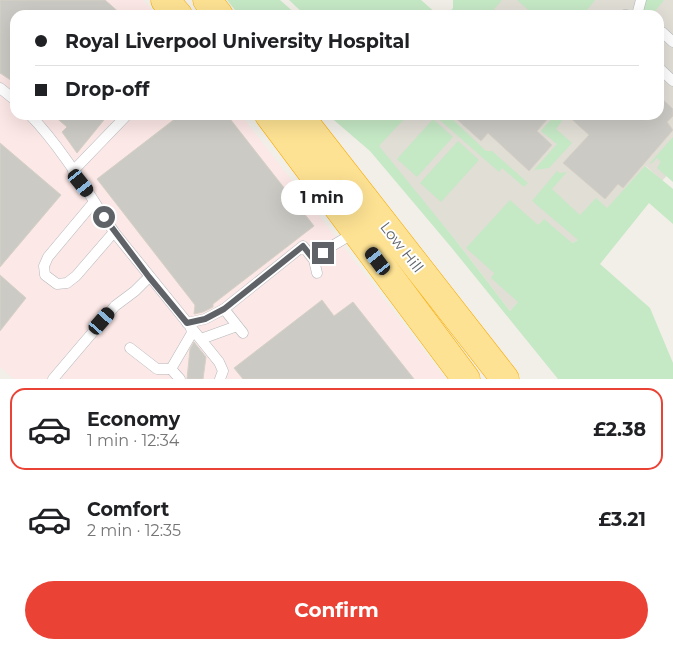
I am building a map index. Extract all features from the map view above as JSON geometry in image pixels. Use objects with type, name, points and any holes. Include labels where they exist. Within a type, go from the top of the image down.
[{"type":"highway","points":[[164,0],[173,10]]},
{"type":"highway","points":[[207,0],[215,10]]},
{"type":"highway","name":"Low Hill","points":[[273,120],[466,379]]},
{"type":"highway","name":"Low Hill","points":[[303,120],[506,379]]},
{"type":"lane","points":[[0,88],[10,96]]},
{"type":"lane","points":[[35,120],[44,129],[114,232],[219,362],[223,371],[220,379]]},
{"type":"lane","points":[[73,171],[122,120]]},
{"type":"lane","points":[[94,202],[48,257],[44,266],[45,275],[57,284],[67,283],[76,276],[114,232]]},
{"type":"lane","points":[[314,260],[332,246],[356,232]]},
{"type":"lane","points":[[189,325],[224,309],[303,246],[314,260],[317,273]]},
{"type":"lane","points":[[53,379],[115,306],[135,291],[149,277]]},
{"type":"lane","points":[[201,339],[212,333],[240,329],[224,309]]},
{"type":"lane","points":[[171,369],[192,333],[189,325]]},
{"type":"lane","points":[[130,348],[157,369],[171,369],[180,379]]},
{"type":"shaded area","points":[[0,0],[143,0],[152,10],[10,10],[10,120],[245,120],[446,379],[14,379],[0,367]]},
{"type":"shaded area","points":[[488,0],[673,0],[673,169],[662,181],[646,166],[510,311],[457,242],[369,137],[383,120],[664,120],[664,10],[479,10]]},
{"type":"green space","points":[[227,0],[280,0],[291,10],[235,10]]},
{"type":"green space","points":[[289,0],[421,0],[432,10],[300,10]]},
{"type":"green space","points":[[453,0],[502,0],[493,10],[451,10]]},
{"type":"green space","points":[[517,0],[595,0],[587,10],[528,10]]},
{"type":"green space","points":[[646,0],[664,0],[656,10],[644,10]]},
{"type":"green space","points":[[334,120],[403,120],[379,146],[510,311],[518,302],[491,278],[494,273],[466,248],[510,200],[538,225],[544,219],[572,243],[578,240],[532,201],[557,171],[560,173],[567,172],[552,189],[580,215],[596,198],[607,208],[645,166],[673,189],[673,224],[649,203],[600,264],[650,308],[673,363],[673,379],[558,379],[370,151]]},
{"type":"green space","points":[[432,120],[453,137],[417,177],[397,159]]},
{"type":"green space","points":[[440,120],[453,120],[486,151],[492,151],[528,183],[524,187],[502,168],[499,172]]},
{"type":"green space","points":[[551,120],[561,120],[562,121],[556,129],[572,143],[549,168],[534,170],[557,144],[541,131]]},
{"type":"green space","points":[[673,137],[673,182],[657,168],[661,162],[657,158],[650,163]]},
{"type":"green space","points":[[458,141],[479,160],[441,202],[420,183]]},
{"type":"building","points":[[0,0],[105,0],[116,10],[10,10],[10,80],[0,73]]},
{"type":"building","points":[[664,101],[673,109],[673,116],[667,122],[673,130],[623,188],[618,184],[605,199],[563,163],[589,135],[572,120],[664,120]]},
{"type":"building","points":[[59,120],[104,120],[77,153],[62,132],[67,127]]},
{"type":"building","points":[[174,120],[231,120],[314,226],[213,304],[213,307],[194,314],[195,305],[97,179]]},
{"type":"building","points":[[458,120],[547,120],[537,131],[552,145],[529,171],[488,133],[481,141]]},
{"type":"building","points":[[0,143],[61,195],[0,267]]},
{"type":"building","points":[[0,275],[26,298],[0,331]]},
{"type":"building","points":[[322,300],[334,316],[353,302],[414,379],[243,379],[234,368]]},
{"type":"building","points":[[194,342],[206,357],[203,379],[187,379],[190,349]]},
{"type":"route","points":[[104,217],[149,277],[187,323],[215,315],[303,246],[314,260],[323,253]]}]
